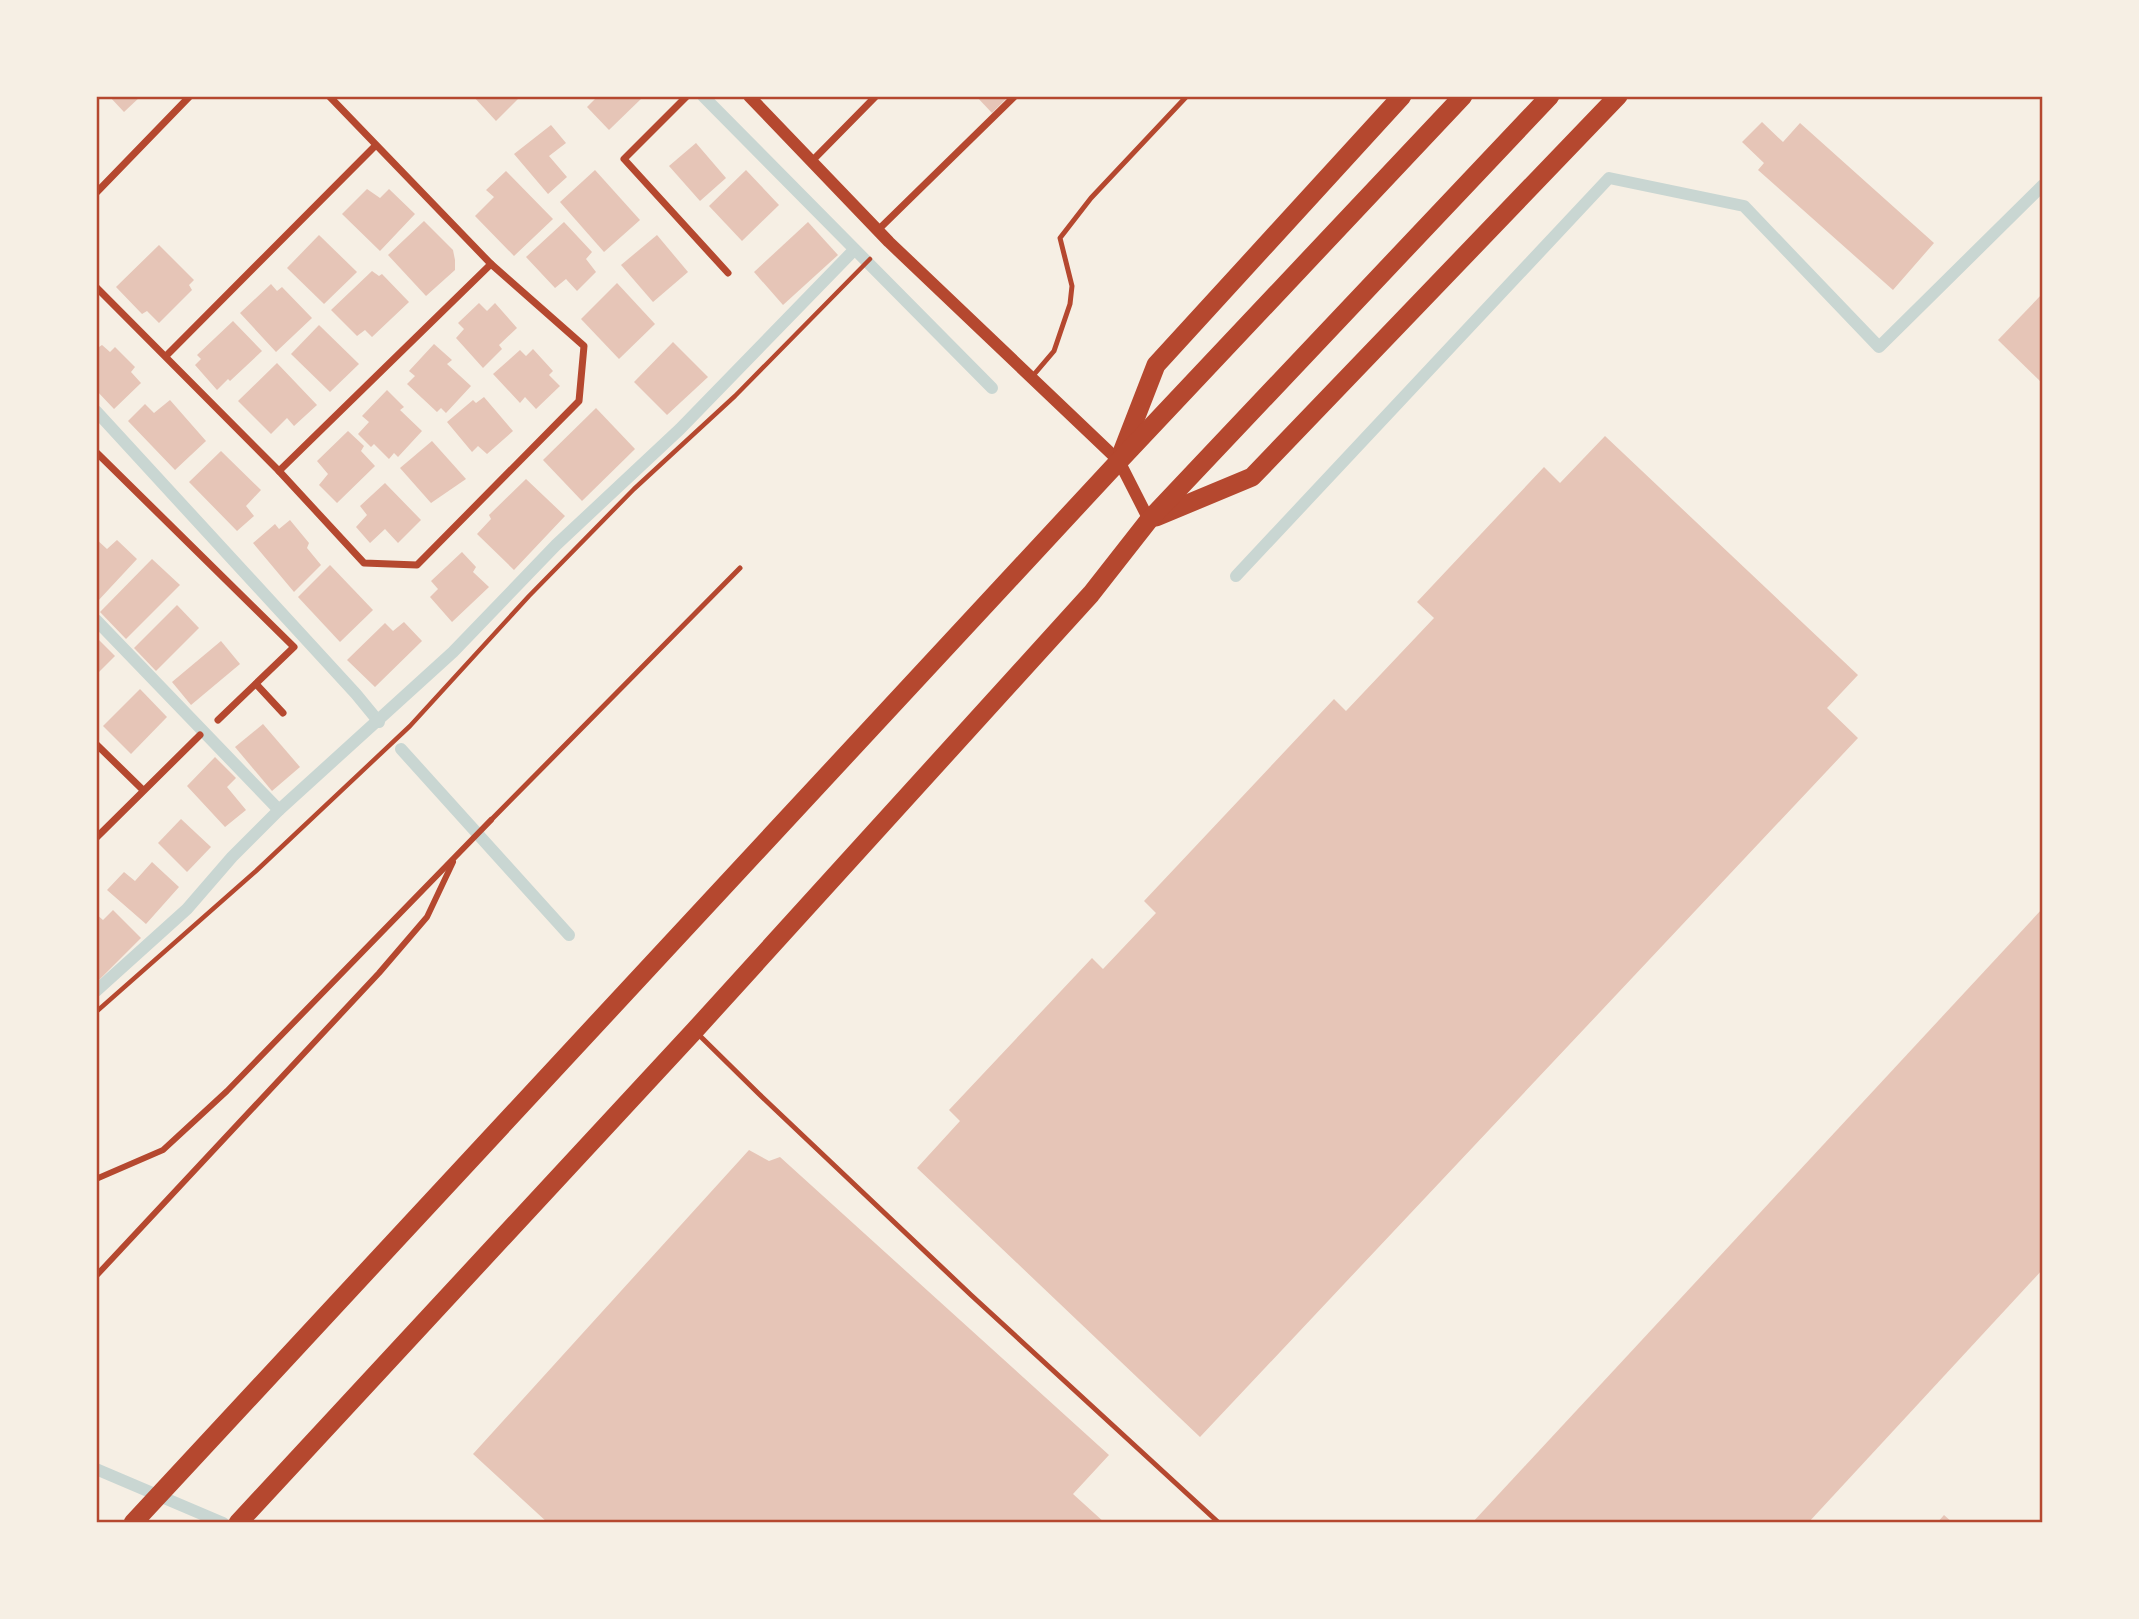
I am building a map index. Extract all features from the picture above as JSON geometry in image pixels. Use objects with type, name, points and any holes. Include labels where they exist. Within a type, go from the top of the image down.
[{"type":"highway","points":[[1119,461],[1156,365],[1402,96]]},
{"type":"highway","points":[[133,1523],[1119,461],[1464,96]]},
{"type":"highway","points":[[238,1523],[695,1030],[1091,594],[1149,520],[1550,96]]},
{"type":"highway","points":[[1149,520],[1252,477],[1618,96]]},
{"type":"street","points":[[96,193],[190,96]]},
{"type":"street","points":[[96,287],[279,471],[364,563],[417,565],[579,401],[584,346],[491,264],[329,96]]},
{"type":"street","points":[[749,96],[878,230],[1119,461],[1149,520]]},
{"type":"street","points":[[812,161],[876,96]]},
{"type":"street","points":[[878,230],[1016,96]]},
{"type":"street","points":[[686,97],[624,159],[728,272]]},
{"type":"street","points":[[166,356],[375,146]]},
{"type":"street","points":[[279,471],[491,264]]},
{"type":"street","points":[[96,452],[295,647],[218,720]]},
{"type":"street","points":[[256,684],[283,713]]},
{"type":"street","points":[[96,838],[200,735]]},
{"type":"street","points":[[96,744],[143,790]]},
{"type":"street","points":[[96,1179],[163,1150],[227,1091],[491,820]]},
{"type":"street","points":[[96,1276],[387,964],[427,917],[453,862]]},
{"type":"lane","points":[[1031,378],[1054,351],[1070,304],[1072,286],[1060,238],[1091,198],[1187,96]]},
{"type":"lane","points":[[491,820],[740,568]]},
{"type":"lane","points":[[695,1030],[769,1104],[971,1295],[1219,1523]]},
{"type":"path","points":[[96,1012],[256,871],[410,726],[529,596],[634,489],[735,396],[871,258]]},
{"type":"building","points":[[109,96],[141,96],[124,112]]},
{"type":"building","points":[[473,96],[521,96],[496,121]]},
{"type":"building","points":[[598,96],[644,96],[609,130],[587,107]]},
{"type":"building","points":[[976,96],[1009,96],[992,113]]},
{"type":"building","points":[[1762,122],[1783,142],[1800,123],[1934,243],[1893,290],[1758,170],[1764,163],[1742,142]]},
{"type":"building","points":[[551,125],[566,143],[549,156],[567,177],[548,194],[514,154]]},
{"type":"building","points":[[696,143],[726,178],[700,201],[669,166]]},
{"type":"building","points":[[595,170],[640,220],[604,252],[560,202]]},
{"type":"building","points":[[746,170],[779,205],[742,241],[709,206]]},
{"type":"building","points":[[506,171],[553,219],[514,256],[475,216],[494,197],[486,190]]},
{"type":"building","points":[[367,189],[380,198],[389,189],[415,214],[380,251],[342,214]]},
{"type":"building","points":[[424,221],[453,250],[455,260],[455,270],[426,296],[388,255]]},
{"type":"building","points":[[564,222],[592,252],[586,259],[596,272],[577,291],[566,279],[555,288],[526,257]]},
{"type":"building","points":[[808,222],[838,255],[783,305],[754,272]]},
{"type":"building","points":[[319,235],[357,272],[324,304],[287,268]]},
{"type":"building","points":[[657,235],[688,272],[653,302],[621,265]]},
{"type":"building","points":[[159,245],[194,280],[189,285],[192,290],[159,323],[147,311],[142,314],[116,287]]},
{"type":"building","points":[[372,271],[379,276],[382,274],[409,302],[372,337],[365,330],[357,336],[331,310]]},
{"type":"building","points":[[617,283],[655,324],[619,359],[581,319]]},
{"type":"building","points":[[271,284],[277,291],[282,287],[312,318],[276,352],[240,313]]},
{"type":"building","points":[[2043,293],[2043,384],[1998,340]]},
{"type":"building","points":[[479,303],[487,311],[495,303],[517,328],[499,345],[502,349],[483,368],[456,338],[464,329],[458,323]]},
{"type":"building","points":[[233,321],[262,351],[217,390],[195,365],[201,359],[197,355]]},
{"type":"building","points":[[319,325],[359,364],[330,392],[291,354]]},
{"type":"building","points":[[673,342],[708,377],[667,415],[634,382]]},
{"type":"building","points":[[96,344],[99,347],[102,345],[110,352],[115,347],[135,367],[131,372],[141,383],[114,409],[96,390]]},
{"type":"building","points":[[434,344],[452,360],[447,364],[471,386],[446,413],[441,408],[437,412],[407,384],[415,376],[409,371]]},
{"type":"building","points":[[533,349],[553,371],[549,375],[560,386],[536,409],[525,397],[520,403],[493,374],[520,350],[526,356]]},
{"type":"building","points":[[277,363],[317,405],[294,426],[287,418],[271,434],[238,401]]},
{"type":"building","points":[[387,390],[404,407],[400,410],[422,431],[398,457],[394,453],[389,459],[374,444],[371,447],[358,434],[369,422],[362,416]]},
{"type":"building","points":[[484,397],[513,431],[487,454],[478,446],[472,452],[447,422],[473,400],[476,403]]},
{"type":"building","points":[[170,400],[206,441],[175,470],[128,421],[145,404],[154,413]]},
{"type":"building","points":[[596,408],[635,449],[582,501],[543,460]]},
{"type":"building","points":[[348,431],[364,446],[361,451],[375,466],[337,503],[319,485],[328,474],[317,461]]},
{"type":"building","points":[[1605,436],[1858,675],[1827,708],[1858,738],[1200,1437],[917,1168],[960,1121],[949,1110],[1092,958],[1103,969],[1156,913],[1144,901],[1334,699],[1346,711],[1434,618],[1417,602],[1544,467],[1560,483]]},
{"type":"building","points":[[432,441],[466,479],[431,503],[400,468]]},
{"type":"building","points":[[221,451],[261,490],[246,506],[254,516],[237,531],[189,482]]},
{"type":"building","points":[[526,479],[565,516],[514,570],[477,534],[491,519],[489,515]]},
{"type":"building","points":[[385,483],[421,520],[398,543],[385,529],[370,543],[356,527],[367,515],[360,506]]},
{"type":"building","points":[[290,520],[309,543],[307,548],[321,565],[294,592],[253,543],[275,524],[279,529]]},
{"type":"building","points":[[96,539],[107,549],[117,540],[137,559],[96,603]]},
{"type":"building","points":[[462,552],[476,567],[473,572],[489,587],[452,622],[430,597],[438,589],[431,581]]},
{"type":"building","points":[[152,559],[180,585],[126,639],[100,612]]},
{"type":"building","points":[[330,565],[373,610],[340,642],[298,597]]},
{"type":"building","points":[[177,605],[199,628],[156,671],[134,648]]},
{"type":"building","points":[[404,622],[422,641],[375,687],[347,660],[385,623],[393,631]]},
{"type":"building","points":[[96,637],[115,656],[96,675]]},
{"type":"building","points":[[221,641],[240,664],[191,705],[172,682]]},
{"type":"building","points":[[140,689],[167,717],[131,754],[103,726]]},
{"type":"building","points":[[263,724],[300,767],[272,791],[235,747]]},
{"type":"building","points":[[215,757],[236,778],[227,787],[246,810],[225,827],[187,786]]},
{"type":"building","points":[[181,819],[211,847],[187,872],[158,843]]},
{"type":"building","points":[[152,862],[179,887],[146,924],[107,890],[124,872],[135,881]]},
{"type":"building","points":[[2043,908],[2043,1269],[1808,1523],[1472,1523]]},
{"type":"building","points":[[113,910],[141,938],[99,980],[96,977],[96,914],[103,920]]},
{"type":"building","points":[[749,1150],[769,1161],[780,1157],[1109,1455],[1073,1494],[1105,1523],[548,1523],[473,1454]]},
{"type":"building","points":[[1944,1515],[1953,1523],[1937,1523]]},
{"type":"waterway","points":[[703,96],[992,388]]},
{"type":"waterway","points":[[1236,576],[1609,178],[1744,206],[1879,347],[2043,185]]},
{"type":"waterway","points":[[96,991],[187,909],[232,857],[279,810],[453,652],[556,545],[680,429],[854,250]]},
{"type":"waterway","points":[[96,411],[379,722]]},
{"type":"waterway","points":[[96,620],[279,810]]},
{"type":"waterway","points":[[401,749],[569,935]]},
{"type":"waterway","points":[[96,1469],[223,1523]]}]
